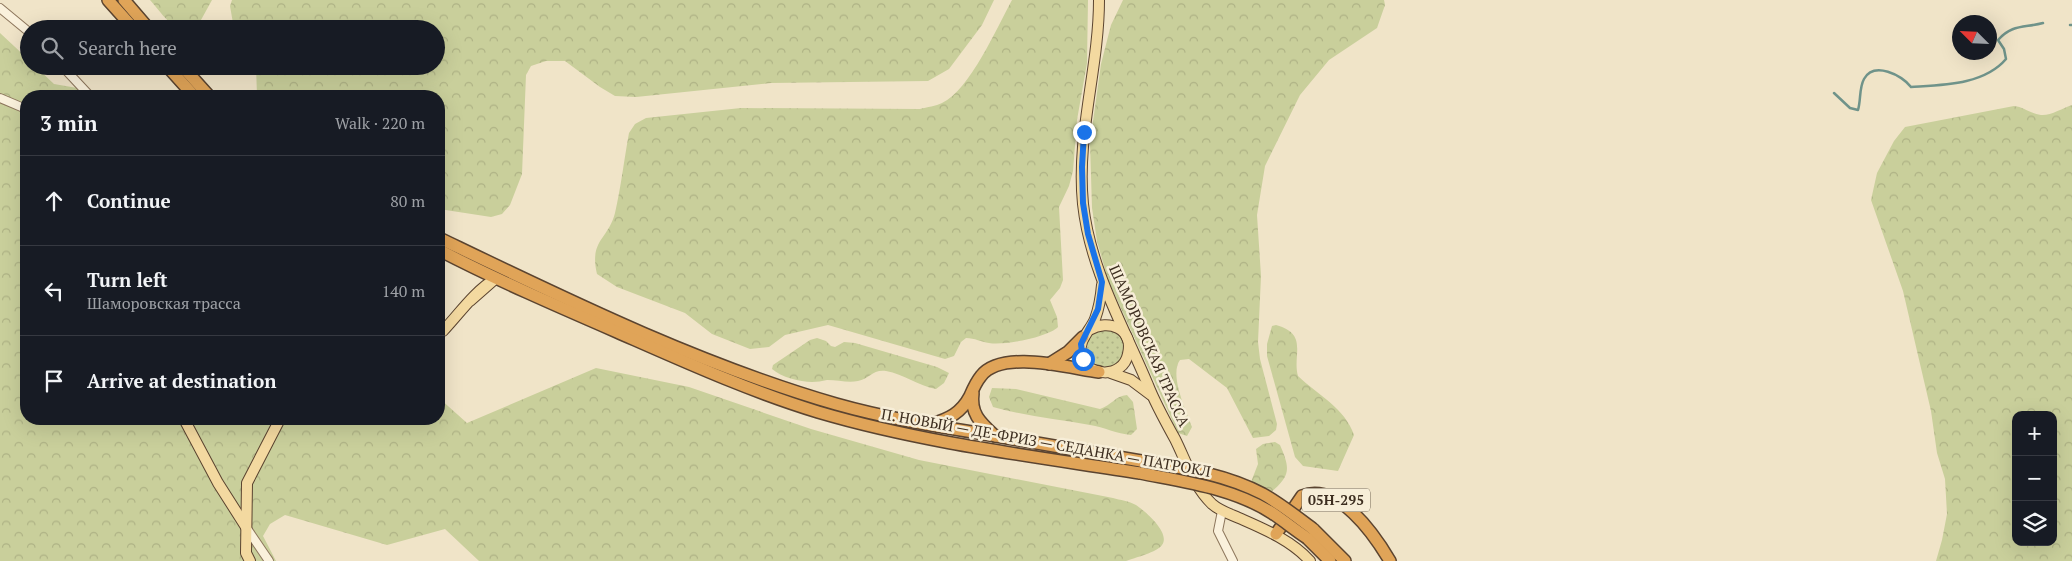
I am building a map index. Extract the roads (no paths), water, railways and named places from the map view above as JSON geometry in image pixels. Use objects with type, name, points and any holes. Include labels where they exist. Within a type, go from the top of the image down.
[{"type":"highway","points":[[108,0],[126,20]]},
{"type":"highway","points":[[124,0],[141,20]]},
{"type":"highway","points":[[175,75],[189,90]]},
{"type":"highway","points":[[190,75],[204,90]]},
{"type":"highway","name":"П. НОВЫЙ — ДЕ-ФРИЗ — СЕДАНКА — ПАТРОКЛ","points":[[445,241],[712,362],[837,404],[929,425],[1204,472],[1238,483],[1277,503],[1310,533],[1330,561]]},
{"type":"highway","name":"П. НОВЫЙ — ДЕ-ФРИЗ — СЕДАНКА — ПАТРОКЛ","points":[[445,253],[495,279],[707,372],[817,412],[954,444],[1140,473],[1201,485],[1236,495],[1310,533]]},
{"type":"highway","points":[[1049,364],[1068,352],[1086,334]]},
{"type":"highway","points":[[929,425],[947,419],[958,412],[984,372],[996,365],[1008,362],[1049,364],[1105,372]]},
{"type":"highway","points":[[973,389],[972,400],[975,415],[995,436]]},
{"type":"highway","name":"05Н-295","points":[[1276,534],[1302,496],[1316,493],[1327,495],[1347,507],[1353,513],[1382,548],[1390,561]]},
{"type":"highway","points":[[1310,533],[1345,561]]},
{"type":"main road","name":"ШАМОРОВСКАЯ ТРАССА","points":[[1100,0],[1099,32],[1084,132],[1082,167],[1083,203],[1088,234],[1102,282],[1154,399],[1194,478],[1213,505],[1222,510]]},
{"type":"main road","points":[[445,329],[470,301],[495,279]]},
{"type":"main road","points":[[1102,282],[1098,309],[1086,334],[1081,352],[1083,359],[1092,370],[1105,372],[1136,383],[1154,399]]},
{"type":"main road","points":[[1086,334],[1097,325],[1106,324],[1122,331],[1127,338],[1130,348],[1127,359],[1120,368],[1105,372]]},
{"type":"main road","points":[[187,425],[218,483],[246,527]]},
{"type":"main road","points":[[250,561],[246,553],[246,483],[277,425]]},
{"type":"main road","points":[[1222,510],[1276,534],[1310,561]]},
{"type":"street","points":[[0,8],[20,25]]},
{"type":"street","points":[[70,75],[84,90]]},
{"type":"street","points":[[0,98],[20,106]]},
{"type":"street","points":[[1222,510],[1218,531],[1233,561]]},
{"type":"street","points":[[246,527],[270,561]]},
{"type":"waterway","points":[[1834,93],[1850,108],[1858,110],[1862,83],[1874,71],[1881,70],[1895,74],[1911,87],[1949,84],[1974,79],[1997,68],[2006,59],[2004,49],[1998,40],[2003,35],[2019,27],[2043,23]]}]
